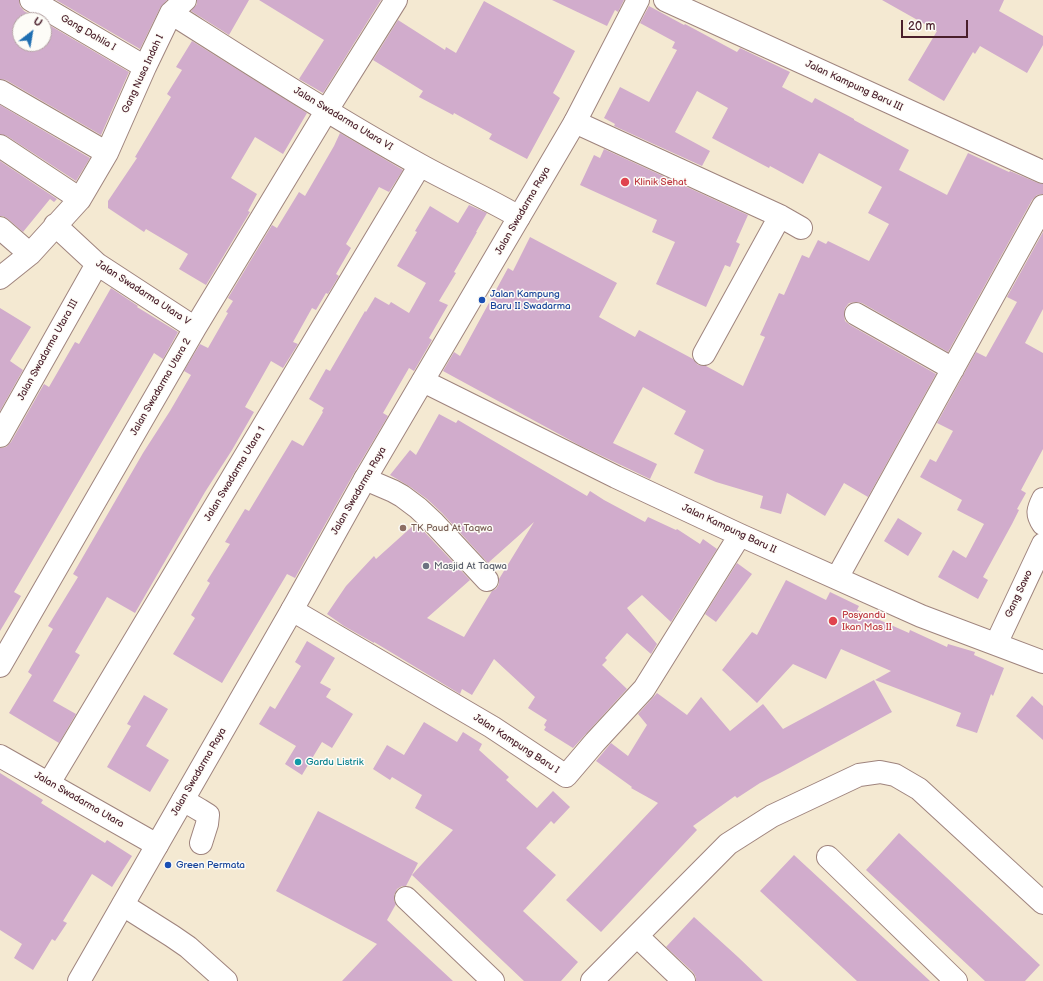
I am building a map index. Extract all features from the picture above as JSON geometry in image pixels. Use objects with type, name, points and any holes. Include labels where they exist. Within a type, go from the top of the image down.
[{"type":"street","name":"Gang Dahlia I","points":[[31,0],[145,67]]},
{"type":"street","name":"Jalan Swadarma Utara 2","points":[[0,666],[196,328],[327,110],[396,0]]},
{"type":"street","name":"Jalan Swadarma Raya","points":[[79,981],[292,610],[365,479],[575,122],[638,0]]},
{"type":"street","name":"Jalan Kampung Baru III","points":[[665,0],[1043,172]]},
{"type":"street","name":"Gang Nusa Indah I","points":[[0,278],[30,254],[80,199],[107,153],[145,67],[178,7]]},
{"type":"street","name":"Jalan Swadarma Utara VI","points":[[178,7],[327,110],[420,165],[495,203],[519,217]]},
{"type":"street","points":[[0,91],[107,153]]},
{"type":"street","points":[[575,122],[780,216],[802,228]]},
{"type":"street","points":[[0,146],[80,199]]},
{"type":"street","name":"Jalan Swadarma Utara 1","points":[[49,783],[420,165]]},
{"type":"street","points":[[837,578],[1043,206]]},
{"type":"street","points":[[704,354],[780,216]]},
{"type":"street","name":"Jalan Swadarma Utara V","points":[[55,225],[97,264],[196,328]]},
{"type":"street","points":[[0,228],[30,254]]},
{"type":"street","name":"Jalan Swadarma Utara III","points":[[0,436],[97,264]]},
{"type":"street","points":[[856,314],[953,369]]},
{"type":"street","name":"Jalan Kampung Baru II","points":[[423,381],[616,477],[740,535],[921,616],[1043,662]]},
{"type":"street","points":[[365,479],[393,491],[418,508],[487,580]]},
{"type":"street","points":[[1043,499],[1038,508],[1038,512],[1043,524]]},
{"type":"street","name":"Jalan Kampung Baru I","points":[[292,610],[492,727],[566,776],[644,689],[740,535]]},
{"type":"street","name":"Gang Sawo","points":[[996,644],[1043,544]]},
{"type":"street","name":"Jalan Swadarma Utara","points":[[0,756],[157,845]]},
{"type":"street","points":[[592,981],[728,844],[772,816],[859,775],[880,772],[895,775],[919,789],[1043,903]]},
{"type":"street","points":[[183,800],[208,815],[207,824],[201,843]]},
{"type":"street","points":[[828,857],[956,981]]},
{"type":"street","points":[[406,898],[493,981]]},
{"type":"street","points":[[119,911],[164,948],[224,979]]},
{"type":"street","points":[[637,936],[684,981]]},
{"type":"building","points":[[0,0],[19,0],[20,6],[26,12],[12,12],[12,52],[52,52],[52,27],[129,72],[101,135],[6,80],[0,79]]},
{"type":"building","points":[[56,0],[167,0],[160,8],[140,49]]},
{"type":"building","points":[[197,0],[249,0],[229,35],[191,11],[197,4]]},
{"type":"building","points":[[259,0],[381,0],[323,93],[299,79],[324,40]]},
{"type":"building","points":[[552,0],[624,0],[618,12],[615,10],[607,26]]},
{"type":"building","points":[[882,0],[1004,0],[999,11],[1043,36],[1043,45],[1027,73],[980,46],[975,54],[973,52],[944,101],[908,80],[937,31]]},
{"type":"building","points":[[484,1],[575,51],[553,93],[560,98],[527,159],[489,139],[492,134],[454,113],[453,115],[419,97],[423,91],[373,60],[398,20],[445,50],[446,47],[456,53]]},
{"type":"building","points":[[649,6],[737,52],[740,48],[790,72],[782,87],[812,103],[815,98],[909,150],[899,170],[947,195],[968,153],[1009,172],[1010,171],[1043,184],[1043,194],[1037,195],[1032,200],[948,352],[862,303],[849,303],[845,308],[845,321],[850,325],[936,374],[868,497],[844,483],[825,516],[787,493],[781,514],[760,508],[763,496],[716,482],[694,473],[704,450],[674,434],[686,411],[643,387],[613,443],[657,464],[650,479],[579,445],[443,371],[454,352],[460,356],[508,268],[513,271],[530,237],[617,283],[599,317],[635,337],[639,330],[693,359],[698,365],[706,366],[743,386],[765,337],[760,335],[779,293],[784,295],[802,255],[809,258],[818,240],[826,244],[828,241],[869,261],[889,224],[868,213],[882,187],[819,153],[803,184],[770,166],[769,168],[712,138],[728,108],[697,91],[675,132],[710,151],[702,166],[614,126],[615,124],[604,118],[620,87],[649,102],[677,50],[672,48],[675,42],[640,23]]},
{"type":"building","points":[[192,41],[307,113],[283,154],[255,137],[231,178],[257,194],[248,211],[250,212],[206,285],[179,269],[188,254],[146,229],[144,232],[108,208],[108,201],[137,158],[135,157],[171,97],[167,94],[182,70],[176,67]]},
{"type":"building","points":[[0,105],[90,158],[76,181],[7,136],[0,134]]},
{"type":"building","points":[[340,133],[403,170],[389,192],[379,187],[346,244],[351,248],[336,274],[339,276],[328,294],[326,293],[316,310],[312,308],[293,342],[298,344],[283,368],[271,361],[245,407],[254,412],[205,492],[135,613],[107,597],[75,652],[80,655],[53,701],[76,714],[59,743],[9,713],[32,675],[28,672],[53,629],[48,626],[78,577],[73,574],[143,453],[191,375],[184,371],[200,344],[208,348],[228,313],[226,312],[233,301],[228,298],[272,225],[277,228],[299,192],[305,196]]},
{"type":"building","points":[[604,149],[748,215],[736,242],[740,244],[730,267],[725,265],[706,307],[656,284],[675,242],[652,232],[657,220],[580,185],[594,155],[600,158]]},
{"type":"building","points":[[0,161],[57,199],[54,202],[50,199],[23,232],[8,219],[0,216]]},
{"type":"building","points":[[469,205],[487,213],[454,272],[456,273],[439,301],[448,305],[429,338],[432,340],[414,371],[409,368],[383,413],[388,416],[295,578],[287,574],[222,683],[173,654],[195,618],[191,615],[210,583],[207,581],[230,544],[225,542],[245,509],[249,511],[292,440],[303,446],[324,408],[309,399],[326,369],[330,371],[365,311],[366,312],[375,297],[389,305],[391,302],[409,313],[426,283],[397,266],[430,206],[458,223]]},
{"type":"building","points":[[1043,232],[1043,309],[1025,343],[1043,353],[1043,449],[1021,490],[1026,493],[1017,509],[1019,510],[983,577],[988,580],[978,599],[938,577],[953,550],[966,558],[984,524],[957,510],[962,500],[920,477],[930,459],[936,462],[953,431],[937,423],[976,352],[986,357],[1017,302],[1007,297]]},
{"type":"building","points":[[111,288],[138,306],[137,307],[178,332],[163,359],[154,353],[14,592],[21,596],[0,631],[0,448],[6,447],[11,442],[44,384],[49,387],[75,342],[79,344]]},
{"type":"building","points":[[0,308],[31,327],[10,361],[23,370],[0,411]]},
{"type":"building","points":[[439,414],[456,423],[458,420],[587,496],[590,491],[645,522],[648,517],[676,530],[677,529],[700,544],[703,539],[717,549],[671,622],[642,595],[627,608],[657,644],[651,654],[627,633],[605,658],[607,660],[602,665],[627,689],[573,748],[544,730],[546,727],[544,725],[547,720],[528,708],[535,697],[494,659],[472,695],[462,689],[460,694],[374,642],[344,626],[327,614],[346,586],[374,556],[376,559],[416,523],[470,580],[427,618],[464,637],[492,591],[496,589],[499,584],[499,579],[534,522],[488,563],[427,499],[390,475],[410,450],[416,455]]},
{"type":"building","points":[[898,518],[922,533],[908,556],[884,541]]},
{"type":"building","points":[[737,563],[752,574],[716,622],[705,614]]},
{"type":"building","points":[[786,580],[826,600],[830,592],[859,606],[857,610],[909,633],[910,630],[947,647],[948,644],[975,652],[974,655],[1004,668],[993,696],[991,694],[977,733],[956,726],[961,713],[875,680],[891,671],[841,649],[826,679],[793,664],[757,703],[722,670],[752,632],[757,635]]},
{"type":"building","points":[[307,641],[335,658],[320,683],[331,689],[326,697],[353,714],[332,748],[322,742],[302,775],[285,764],[296,746],[259,724],[270,706],[275,709],[301,666],[295,662]]},
{"type":"building","points":[[874,680],[892,712],[760,783],[737,798],[735,796],[693,826],[697,830],[601,932],[566,900],[658,803],[631,788],[632,787],[596,761],[611,743],[628,756],[647,725],[638,714],[657,693],[687,715],[701,697],[730,731],[763,704],[783,729]]},
{"type":"building","points":[[144,695],[168,709],[146,746],[169,760],[150,792],[107,767],[131,726],[127,724]]},
{"type":"building","points":[[1032,696],[1043,706],[1043,740],[1016,716]]},
{"type":"building","points":[[424,722],[457,742],[463,732],[482,744],[479,750],[509,777],[506,780],[537,808],[553,791],[570,807],[554,824],[551,821],[526,848],[556,875],[523,911],[578,962],[561,981],[524,981],[412,875],[453,830],[415,808],[422,795],[392,777],[390,780],[373,769],[387,745],[404,755]]},
{"type":"building","points":[[0,773],[43,800],[41,803],[105,843],[107,840],[132,856],[112,887],[92,874],[63,921],[67,923],[55,941],[52,939],[33,970],[14,958],[22,944],[0,930]]},
{"type":"building","points":[[318,811],[418,863],[406,886],[402,886],[397,889],[394,895],[394,901],[396,904],[387,920],[453,981],[342,981],[377,944],[276,891]]},
{"type":"building","points":[[899,833],[1040,965],[1025,981],[985,981],[866,870]]},
{"type":"building","points":[[794,855],[930,981],[857,981],[760,891]]},
{"type":"building","points":[[694,917],[763,981],[696,981],[696,977],[693,972],[666,947]]},
{"type":"place","name":"Klinik Sehat","points":[[625,182]]},
{"type":"place","name":"Jalan Kampung Baru II Swadarma","points":[[482,300]]},
{"type":"place","name":"TK Paud At Taqwa","points":[[403,528]]},
{"type":"place","name":"Masjid At Taqwa","points":[[426,566]]},
{"type":"place","name":"Posyandu Ikan Mas II","points":[[833,621]]},
{"type":"place","name":"Gardu Listrik","points":[[298,762]]},
{"type":"place","name":"Green Permata","points":[[168,865]]}]
